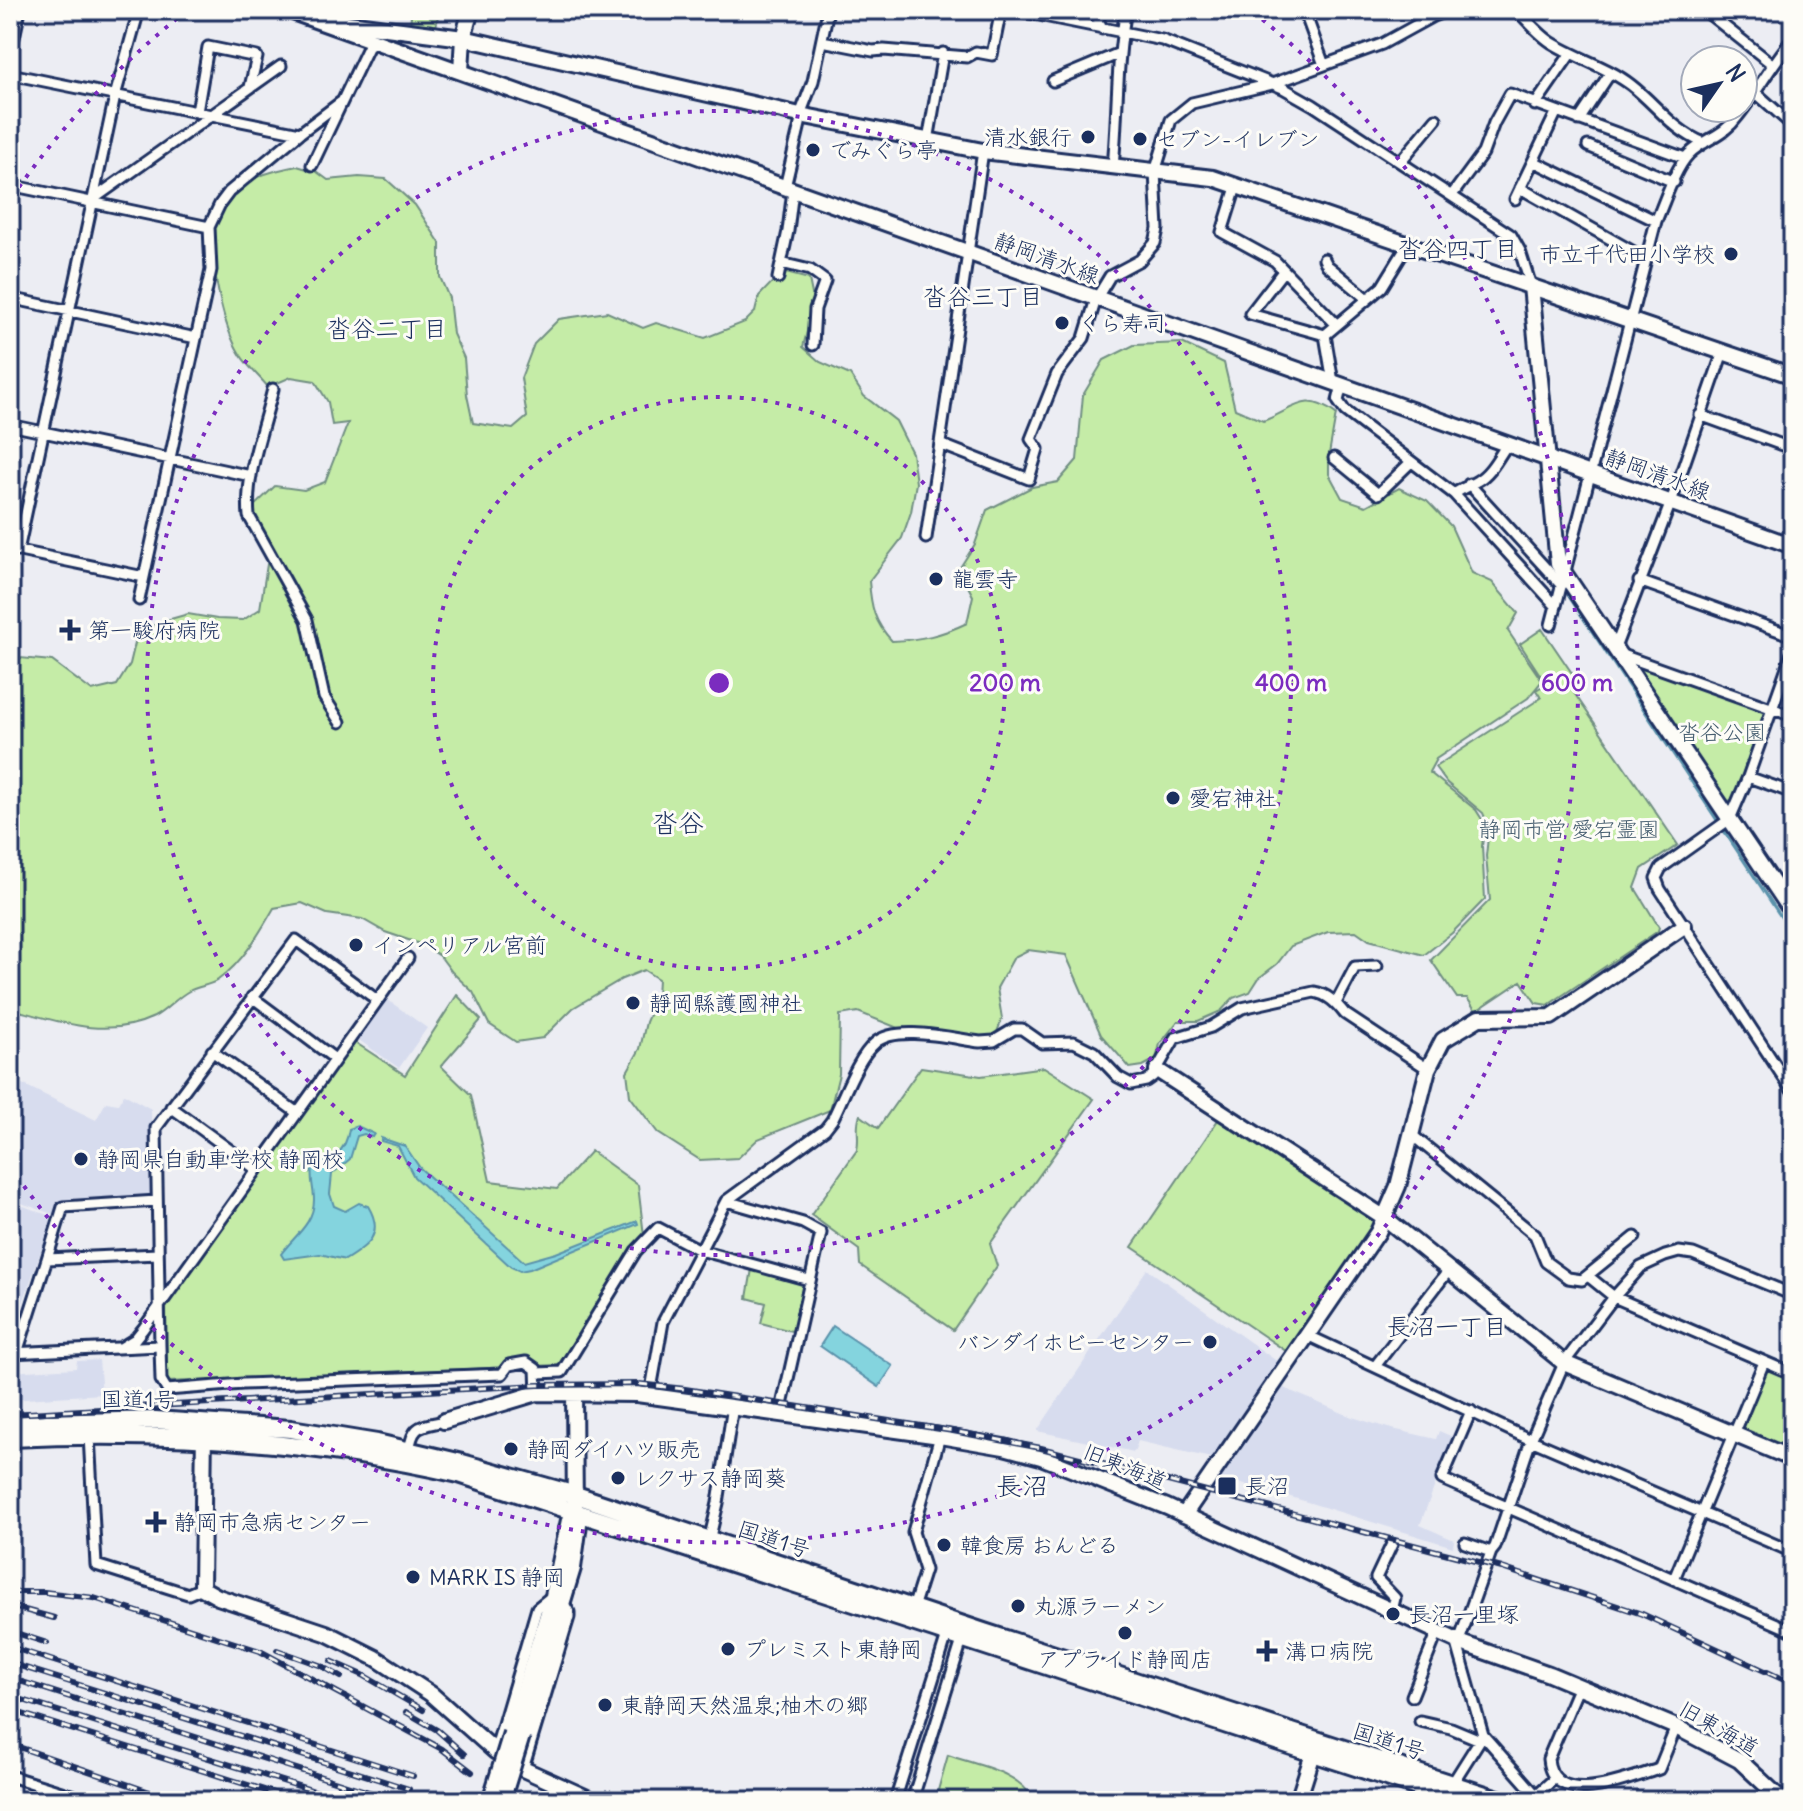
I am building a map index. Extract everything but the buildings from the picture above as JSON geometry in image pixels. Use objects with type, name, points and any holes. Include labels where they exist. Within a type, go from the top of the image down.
[{"type":"highway","name":"国道1号","points":[[10,1424],[103,1420],[204,1430],[323,1448],[459,1474],[709,1541],[913,1608],[957,1631]]},
{"type":"highway","name":"国道1号","points":[[10,1438],[291,1429],[409,1451],[1315,1746],[1504,1801]]},
{"type":"highway","name":"国道1号","points":[[1315,1746],[1460,1801]]},
{"type":"street","points":[[10,56],[20,10]]},
{"type":"street","points":[[139,10],[115,96],[44,432],[14,550],[144,577]]},
{"type":"street","name":"静岡清水線","points":[[287,10],[320,16],[372,39],[1793,546]]},
{"type":"street","points":[[461,70],[463,38],[471,10]]},
{"type":"street","points":[[778,278],[801,115],[813,81],[828,10]]},
{"type":"street","points":[[822,41],[873,51],[943,53],[967,57],[976,52],[992,55],[1001,10]]},
{"type":"street","points":[[1014,10],[1051,14],[1102,29],[1162,40],[1272,84],[1313,105],[1511,235],[1520,251],[1531,286],[1558,564],[1562,578]]},
{"type":"street","points":[[1095,10],[1102,29]]},
{"type":"street","points":[[1113,167],[1120,53],[1126,10]]},
{"type":"street","points":[[1304,10],[1324,65]]},
{"type":"street","points":[[940,444],[1029,479],[1038,449],[1031,439],[1057,374],[1084,338],[1096,299],[1110,276],[1140,260],[1155,243],[1158,229],[1155,172],[1171,120],[1192,103],[1272,84],[1382,44],[1431,13],[1449,10]]},
{"type":"street","points":[[1517,10],[1550,42],[1611,72],[1632,86],[1669,122],[1704,143]]},
{"type":"street","points":[[1704,10],[1772,64]]},
{"type":"street","points":[[320,16],[463,38],[801,115],[983,151],[1213,178],[1793,376]]},
{"type":"street","points":[[312,165],[372,39]]},
{"type":"street","points":[[1759,82],[1793,39]]},
{"type":"street","points":[[197,112],[208,47],[257,57],[250,87]]},
{"type":"street","points":[[928,141],[943,53]]},
{"type":"street","points":[[1053,81],[1120,53]]},
{"type":"street","points":[[1535,105],[1571,53]]},
{"type":"street","points":[[92,201],[281,66]]},
{"type":"street","points":[[1579,120],[1611,72]]},
{"type":"street","points":[[10,74],[300,133]]},
{"type":"street","points":[[1452,195],[1483,153],[1494,123],[1510,94],[1685,158]]},
{"type":"street","points":[[139,600],[211,270],[209,227],[229,192],[341,102]]},
{"type":"street","points":[[1759,102],[1793,126]]},
{"type":"street","points":[[1515,199],[1556,113]]},
{"type":"street","points":[[1400,162],[1436,119]]},
{"type":"street","points":[[1551,625],[1656,221],[1685,158],[1704,143],[1719,137],[1731,124]]},
{"type":"street","points":[[1588,146],[1674,182]]},
{"type":"street","points":[[926,538],[983,151]]},
{"type":"street","points":[[1533,161],[1656,221]]},
{"type":"street","points":[[1237,184],[1222,232],[1275,261],[1336,324]]},
{"type":"street","points":[[10,185],[209,227]]},
{"type":"street","points":[[1520,188],[1646,259]]},
{"type":"street","points":[[1325,335],[1382,287],[1409,243]]},
{"type":"street","points":[[1324,259],[1327,265],[1368,299]]},
{"type":"street","points":[[781,263],[810,270],[825,281],[815,309],[813,345]]},
{"type":"street","points":[[1284,270],[1250,314],[1325,335]]},
{"type":"street","points":[[10,298],[196,338]]},
{"type":"street","points":[[1325,335],[1338,384],[1338,401],[1345,411],[1454,494],[1556,606]]},
{"type":"street","points":[[1617,651],[1639,581],[1671,502],[1723,352]]},
{"type":"street","points":[[273,389],[251,476],[247,499],[249,516],[307,620],[324,697],[340,722]]},
{"type":"street","points":[[1700,415],[1793,449]]},
{"type":"street","points":[[10,425],[251,476]]},
{"type":"street","points":[[1454,494],[1488,472],[1506,446]]},
{"type":"street","points":[[1334,458],[1378,494],[1411,462]]},
{"type":"street","points":[[1469,484],[1562,578],[1617,651],[1728,821],[1793,913]]},
{"type":"street","points":[[1639,581],[1793,636]]},
{"type":"street","points":[[1793,650],[1748,777],[1728,821],[1661,868],[1656,878],[1660,889],[1793,1092]]},
{"type":"street","points":[[1617,651],[1793,716]]},
{"type":"street","points":[[1748,777],[1793,793]]},
{"type":"street","points":[[1184,1515],[1360,1261],[1385,1218],[1398,1186],[1428,1069],[1443,1040],[1467,1023],[1490,1016],[1551,1017],[1684,926]]},
{"type":"street","points":[[377,1000],[296,940],[156,1128],[161,1380],[167,1390],[502,1374],[514,1362],[533,1365],[537,1373],[537,1393]]},
{"type":"street","points":[[120,1348],[135,1339],[408,958]]},
{"type":"street","points":[[1336,1003],[1355,967],[1377,966]]},
{"type":"street","points":[[650,1395],[663,1322],[726,1201],[825,1129],[866,1053],[880,1039],[895,1033],[980,1042],[994,1041],[1014,1029],[1022,1029],[1042,1043],[1064,1041],[1085,1046],[1123,1081],[1131,1084],[1146,1081],[1157,1070],[1175,1038],[1211,1027],[1242,1008],[1314,992],[1322,993],[1345,1014],[1428,1069]]},
{"type":"street","points":[[252,997],[335,1059]]},
{"type":"street","points":[[212,1051],[296,1112]]},
{"type":"street","points":[[1157,1070],[1385,1218],[1564,1363],[1792,1456]]},
{"type":"street","points":[[171,1107],[256,1169]]},
{"type":"street","points":[[1412,1135],[1535,1235],[1546,1262],[1577,1281],[1588,1276],[1635,1237]]},
{"type":"street","points":[[157,1201],[63,1207],[14,1353],[160,1346]]},
{"type":"street","points":[[726,1201],[803,1223],[821,1233],[780,1414]]},
{"type":"street","points":[[537,1373],[562,1372],[636,1251],[658,1228],[700,1250],[809,1280]]},
{"type":"street","points":[[1554,1779],[1534,1798],[1482,1738],[1457,1640],[1499,1539],[1531,1440],[1564,1363],[1641,1267],[1665,1256],[1679,1252],[1709,1259],[1793,1295]]},
{"type":"street","points":[[47,1259],[158,1254]]},
{"type":"street","points":[[1376,1365],[1449,1270]]},
{"type":"street","points":[[1588,1276],[1614,1297],[1793,1374]]},
{"type":"street","points":[[1307,1335],[1531,1440],[1793,1552]]},
{"type":"street","points":[[1674,1579],[1764,1362]]},
{"type":"street","points":[[502,1801],[517,1735],[558,1599],[569,1520],[575,1503],[574,1392]]},
{"type":"street","name":"旧東海道","points":[[409,1451],[411,1433],[417,1428],[537,1393],[574,1392],[650,1395],[1004,1447],[1114,1484],[1457,1640],[1676,1727],[1739,1760],[1783,1801]]},
{"type":"street","points":[[709,1541],[733,1406]]},
{"type":"street","points":[[1471,1411],[1442,1479],[1793,1631]]},
{"type":"street","points":[[202,1588],[204,1430]]},
{"type":"street","points":[[89,1435],[96,1565],[188,1594],[202,1588]]},
{"type":"street","points":[[913,1608],[925,1570],[913,1532],[940,1436]]},
{"type":"street","points":[[1465,1543],[1491,1552]]},
{"type":"street","points":[[1392,1544],[1376,1578],[1395,1598],[1392,1611]]},
{"type":"street","points":[[202,1588],[218,1597],[326,1633],[376,1658],[431,1694],[495,1751],[523,1769],[594,1801]]},
{"type":"street","points":[[495,1751],[537,1608],[558,1599]]},
{"type":"street","points":[[523,1769],[569,1617],[569,1612],[558,1599]]},
{"type":"street","points":[[895,1801],[957,1631]]},
{"type":"street","points":[[912,1801],[919,1785],[957,1631]]},
{"type":"street","points":[[1412,1696],[1438,1631]]},
{"type":"street","points":[[1579,1686],[1548,1759],[1554,1779],[1586,1789],[1624,1783],[1659,1769],[1676,1727]]},
{"type":"street","points":[[1420,1721],[1482,1738]]},
{"type":"street","points":[[490,1801],[517,1735]]},
{"type":"street","points":[[1452,1784],[1482,1738]]},
{"type":"street","points":[[1298,1801],[1315,1746]]},
{"type":"street","points":[[10,1776],[90,1801]]},
{"type":"street","points":[[828,1801],[838,1801]]},
{"type":"shaded area","points":[[385,998],[427,1028],[399,1068],[356,1038]]},
{"type":"shaded area","name":"静岡県自動車学校 静岡校","points":[[10,1046],[21,1061],[12,1079],[96,1120],[106,1102],[118,1104],[124,1094],[151,1109],[153,1198],[60,1204],[55,1215],[10,1199]]},
{"type":"shaded area","points":[[10,1201],[53,1217],[18,1317],[10,1317]]},
{"type":"shaded area","points":[[1147,1269],[1278,1362],[1211,1458],[1138,1441],[1134,1452],[1037,1431]]},
{"type":"shaded area","points":[[99,1360],[102,1394],[10,1400],[10,1372],[76,1368],[77,1361]]},
{"type":"shaded area","points":[[1279,1386],[1352,1417],[1388,1428],[1436,1439],[1439,1431],[1453,1437],[1420,1525],[1454,1540],[1453,1547],[1215,1477]]},
{"type":"green space","points":[[412,10],[439,10],[436,27],[410,23]]},
{"type":"green space","points":[[297,166],[317,172],[328,180],[359,177],[386,179],[415,205],[440,243],[440,277],[449,298],[453,334],[464,358],[473,423],[513,429],[527,417],[521,378],[534,344],[559,319],[607,312],[643,328],[656,323],[705,338],[745,322],[755,312],[759,296],[782,272],[809,279],[814,304],[803,347],[820,362],[850,375],[864,396],[896,421],[912,453],[916,483],[911,512],[902,538],[869,581],[874,614],[892,641],[931,636],[967,623],[973,596],[959,569],[975,544],[987,510],[1032,487],[1058,482],[1077,460],[1083,395],[1104,360],[1134,345],[1182,343],[1224,363],[1235,409],[1263,421],[1300,404],[1316,403],[1325,407],[1336,414],[1329,474],[1342,498],[1366,506],[1399,488],[1427,501],[1451,526],[1472,573],[1492,582],[1518,613],[1508,631],[1542,681],[1528,698],[1436,759],[1429,772],[1476,810],[1485,824],[1482,846],[1485,899],[1452,933],[1424,955],[1369,940],[1356,931],[1328,932],[1291,946],[1277,964],[1259,978],[1250,992],[1233,998],[1221,1011],[1198,1021],[1178,1021],[1160,1044],[1156,1059],[1143,1066],[1130,1068],[1101,1035],[1066,955],[1028,950],[1014,957],[997,988],[1002,1019],[994,1040],[913,1034],[858,1012],[840,1015],[839,1074],[830,1110],[758,1139],[738,1158],[700,1160],[658,1133],[630,1096],[627,1072],[640,1049],[646,1022],[657,996],[658,979],[644,970],[622,979],[573,1008],[543,1038],[516,1042],[489,1024],[473,992],[440,956],[423,945],[385,932],[362,919],[327,914],[302,903],[274,908],[243,956],[227,973],[211,984],[189,991],[159,1014],[137,1024],[85,1027],[16,1010],[10,1004],[10,657],[52,661],[92,691],[117,685],[130,664],[137,635],[160,622],[188,614],[243,620],[260,609],[268,558],[252,508],[275,486],[304,490],[325,482],[348,423],[332,425],[328,402],[315,381],[291,377],[268,387],[240,354],[228,328],[219,296],[212,234],[224,203],[249,181]]},
{"type":"green space","name":"静岡市営 愛宕霊園","points":[[1542,629],[1578,682],[1570,687],[1678,845],[1642,869],[1635,888],[1659,927],[1658,931],[1548,1005],[1536,1003],[1521,981],[1476,1011],[1467,998],[1457,998],[1431,960],[1490,900],[1486,856],[1489,828],[1483,813],[1447,783],[1435,767],[1541,698],[1536,690],[1546,684],[1520,644]]},
{"type":"green space","name":"沓谷公園","points":[[1642,667],[1766,710],[1733,800],[1727,801],[1640,670]]},
{"type":"green space","points":[[457,995],[481,1020],[441,1066],[471,1095],[490,1181],[557,1189],[591,1151],[638,1185],[644,1236],[558,1365],[167,1382],[166,1302],[353,1041],[405,1075]]},
{"type":"green space","points":[[921,1067],[981,1076],[1044,1067],[1094,1099],[990,1244],[997,1266],[953,1330],[860,1265],[859,1250],[811,1215],[857,1150],[860,1115],[878,1128]]},
{"type":"green space","points":[[1220,1117],[1377,1223],[1289,1353],[1132,1247]]},
{"type":"green space","points":[[752,1269],[803,1282],[805,1286],[795,1328],[791,1331],[761,1323],[766,1303],[747,1298]]},
{"type":"green space","points":[[1770,1369],[1793,1379],[1793,1437],[1784,1450],[1743,1432],[1741,1428],[1765,1370]]},
{"type":"green space","points":[[948,1755],[1009,1776],[1028,1791],[1034,1801],[935,1801]]},
{"type":"water","points":[[357,1126],[374,1134],[372,1137],[364,1134],[357,1136],[350,1159],[332,1174],[330,1194],[334,1206],[345,1211],[359,1203],[368,1206],[375,1224],[372,1238],[345,1260],[320,1254],[284,1259],[281,1254],[311,1216],[314,1200],[312,1168],[337,1154],[345,1144],[349,1129]]},
{"type":"water","points":[[381,1138],[405,1146],[420,1168],[524,1262],[556,1253],[637,1221],[638,1224],[520,1271],[511,1267],[414,1177],[398,1146],[381,1141]]},
{"type":"water","points":[[833,1326],[893,1366],[879,1387],[820,1346]]},
{"type":"waterway","points":[[1568,595],[1793,935]]},
{"type":"railway","points":[[10,1414],[538,1385],[639,1384],[685,1389],[1041,1448],[1502,1568],[1642,1614],[1793,1684]]},
{"type":"railway","points":[[10,1592],[44,1592],[94,1598],[260,1651],[442,1749],[472,1772]]},
{"type":"railway","points":[[10,1606],[54,1618]]},
{"type":"railway","points":[[10,1631],[47,1643]]},
{"type":"railway","points":[[10,1647],[413,1776]]},
{"type":"railway","points":[[277,1650],[322,1666],[341,1677]]},
{"type":"railway","points":[[331,1661],[363,1675],[423,1710]]},
{"type":"railway","points":[[10,1663],[409,1789]]},
{"type":"railway","points":[[10,1678],[397,1801]]},
{"type":"railway","points":[[10,1696],[340,1799]]},
{"type":"railway","points":[[10,1710],[299,1801]]},
{"type":"railway","points":[[406,1712],[437,1730],[464,1754]]},
{"type":"railway","points":[[10,1744],[176,1801]]},
{"type":"place","name":"清水銀行","points":[[1088,137]]},
{"type":"place","name":"セブン-イレブン","points":[[1140,139]]},
{"type":"place","name":"でみぐら亭","points":[[813,150]]},
{"type":"place","name":"市立千代田小学校","points":[[1731,254]]},
{"type":"place","name":"くら寿司","points":[[1062,323]]},
{"type":"place","name":"龍雲寺","points":[[936,579]]},
{"type":"place","name":"第一駿府病院","points":[[70,630]]},
{"type":"place","name":"愛宕神社","points":[[1173,798]]},
{"type":"place","name":"インペリアル宮前","points":[[356,945]]},
{"type":"place","name":"靜岡縣護國神社","points":[[633,1003]]},
{"type":"place","name":"静岡県自動車学校 静岡校","points":[[81,1159]]},
{"type":"place","name":"バンダイホビーセンター","points":[[1210,1342]]},
{"type":"place","name":"静岡ダイハツ販売","points":[[511,1449]]},
{"type":"place","name":"レクサス静岡葵","points":[[618,1478]]},
{"type":"place","name":"長沼","points":[[1227,1486]]},
{"type":"place","name":"静岡市急病センター","points":[[156,1522]]},
{"type":"place","name":"韓食房 おんどる","points":[[944,1545]]},
{"type":"place","name":"MARK IS 静岡","points":[[413,1577]]},
{"type":"place","name":"丸源ラーメン","points":[[1018,1606]]},
{"type":"place","name":"長沼一里塚","points":[[1393,1614]]},
{"type":"place","name":"アプライド静岡店","points":[[1125,1633]]},
{"type":"place","name":"プレミスト東静岡","points":[[728,1649]]},
{"type":"place","name":"溝口病院","points":[[1267,1651]]},
{"type":"place","name":"東静岡天然温泉;柚木の郷","points":[[605,1705]]},
{"type":"district","name":"沓谷四丁目","points":[[1458,249]]},
{"type":"district","name":"沓谷三丁目","points":[[983,297]]},
{"type":"district","name":"沓谷二丁目","points":[[387,329]]},
{"type":"district","name":"沓谷","points":[[678,823]]},
{"type":"district","name":"長沼一丁目","points":[[1447,1327]]},
{"type":"district","name":"長沼","points":[[1022,1486]]}]
